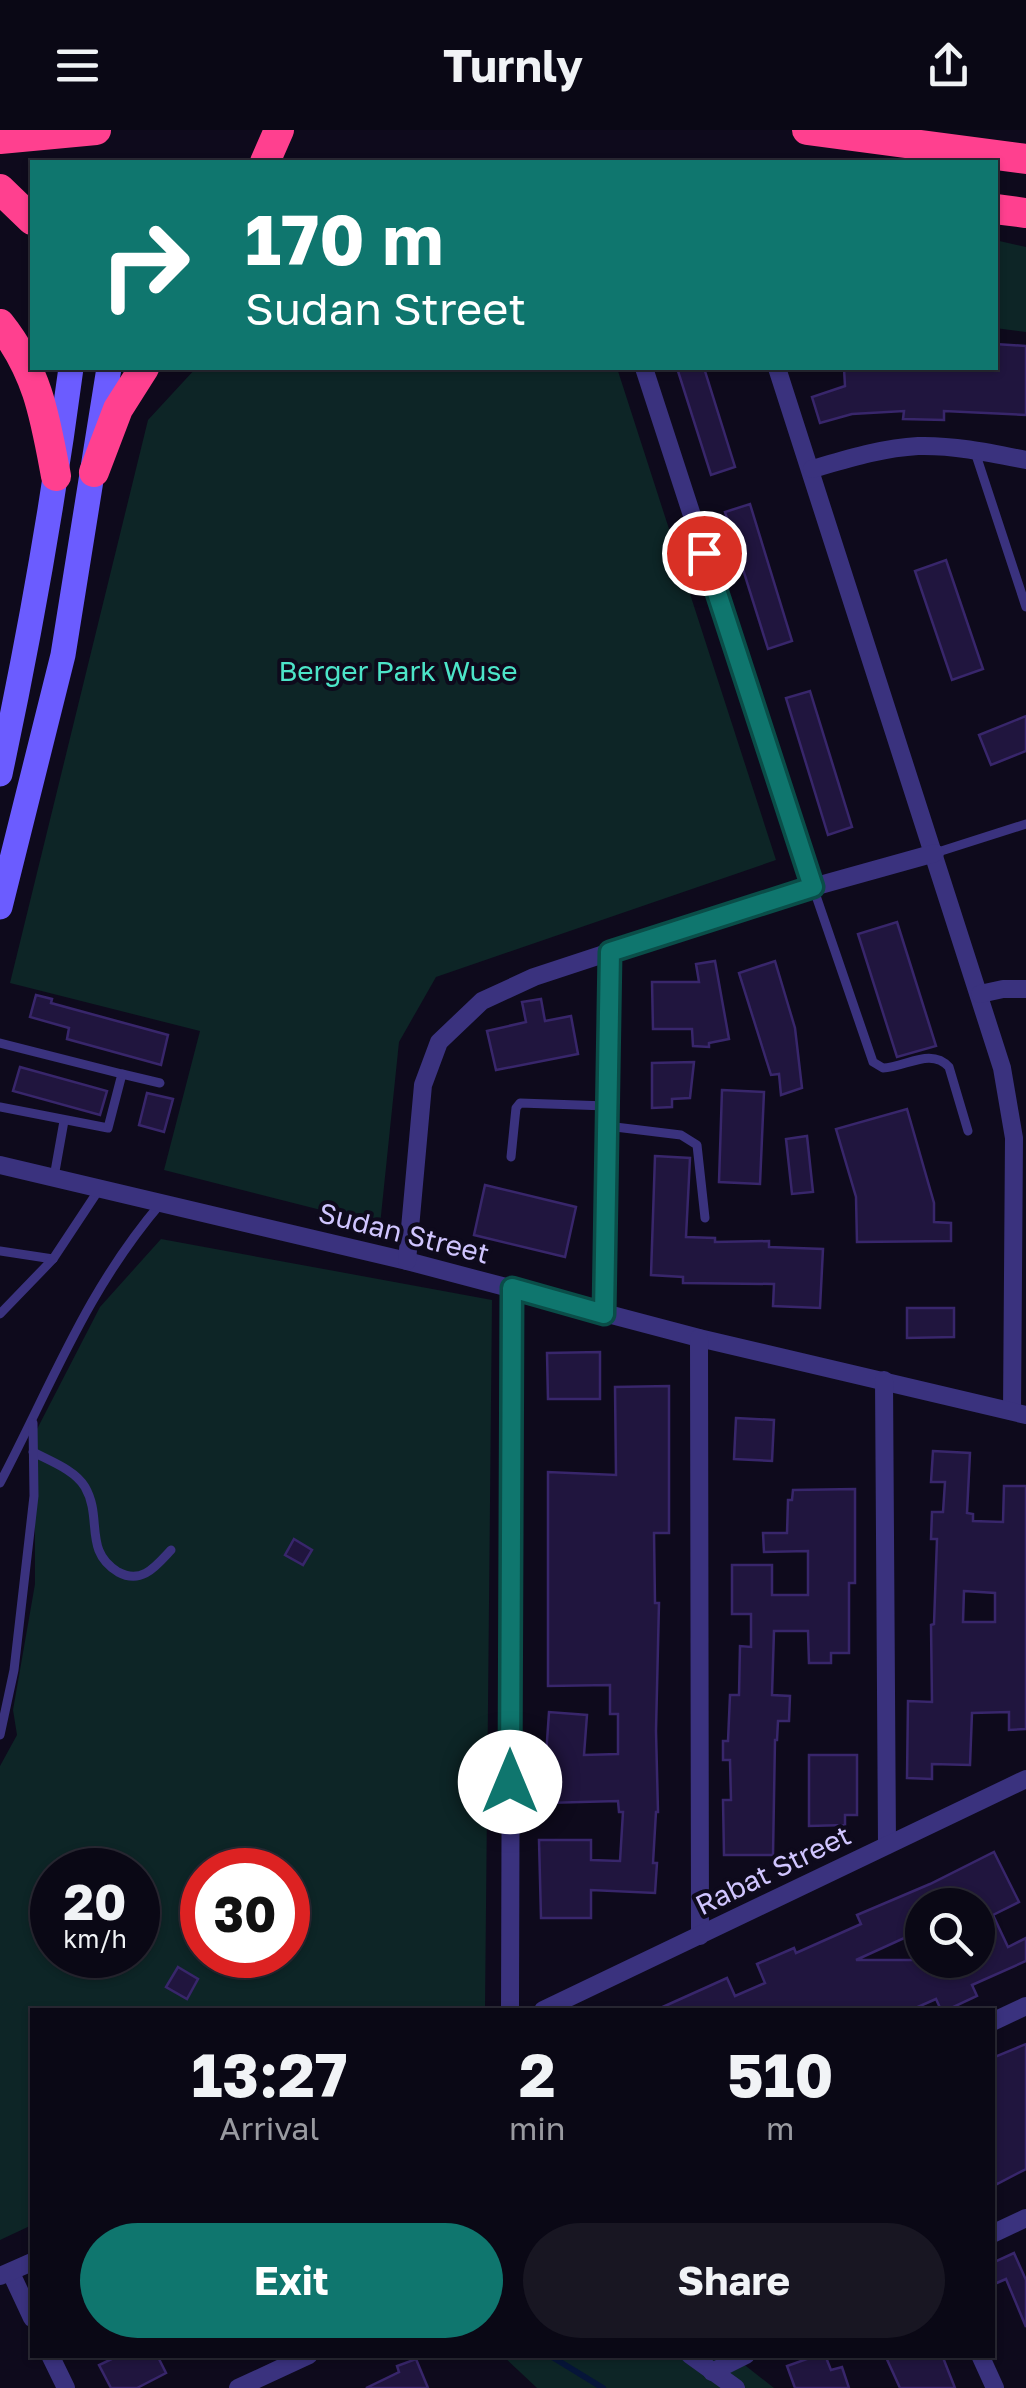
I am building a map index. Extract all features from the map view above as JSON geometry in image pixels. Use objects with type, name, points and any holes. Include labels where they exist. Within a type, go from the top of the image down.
[{"type":"highway","points":[[0,139],[96,130]]},
{"type":"highway","points":[[266,160],[279,130]]},
{"type":"highway","points":[[807,130],[1026,160]]},
{"type":"highway","points":[[0,189],[18,214]]},
{"type":"highway","points":[[998,208],[1026,213]]},
{"type":"highway","points":[[0,324],[30,369]]},
{"type":"highway","points":[[30,370],[56,476]]},
{"type":"highway","points":[[94,472],[118,409],[143,370]]},
{"type":"main road","points":[[0,774],[26,651],[71,370]]},
{"type":"main road","points":[[0,907],[63,655],[109,370]]},
{"type":"street","points":[[645,370],[813,887]]},
{"type":"street","points":[[778,370],[1002,1068],[1014,1138],[1019,1413]]},
{"type":"street","points":[[812,469],[872,452],[919,446],[975,450],[1026,460]]},
{"type":"street","points":[[407,1260],[423,1085],[439,1042],[482,1001],[534,977],[610,952],[813,887],[935,853]]},
{"type":"street","points":[[604,1314],[610,952]]},
{"type":"street","points":[[980,994],[1026,989]]},
{"type":"street","name":"Sudan Street","points":[[0,1165],[407,1260],[699,1338],[1019,1413]]},
{"type":"street","points":[[510,2008],[512,1288]]},
{"type":"street","points":[[699,1338],[700,1936]]},
{"type":"street","points":[[884,1380],[887,1845]]},
{"type":"street","name":"Rabat Street","points":[[547,2008],[1026,1778]]},
{"type":"street","points":[[995,2021],[1026,2006]]},
{"type":"street","points":[[995,2233],[1026,2218]]},
{"type":"street","points":[[30,2263],[6,2275],[30,2315]]},
{"type":"street","points":[[51,2358],[66,2388]]},
{"type":"street","points":[[238,2388],[303,2358]]},
{"type":"street","points":[[694,2358],[736,2388]]},
{"type":"street","points":[[712,2372],[740,2358]]},
{"type":"street","points":[[981,2358],[995,2388]]},
{"type":"lane","points":[[975,450],[1026,607]]},
{"type":"lane","points":[[935,853],[1026,824]]},
{"type":"lane","points":[[813,887],[873,1062],[883,1068],[931,1056],[941,1058],[949,1067],[968,1131]]},
{"type":"lane","points":[[0,1043],[160,1083]]},
{"type":"lane","points":[[0,1106],[108,1128],[122,1074]]},
{"type":"lane","points":[[512,1157],[516,1108],[520,1103],[608,1106]]},
{"type":"lane","points":[[54,1178],[64,1122]]},
{"type":"lane","points":[[607,1126],[681,1135],[697,1145],[705,1218]]},
{"type":"lane","points":[[0,1314],[53,1259],[100,1188]]},
{"type":"lane","points":[[0,1482],[68,1341],[108,1271],[161,1203]]},
{"type":"lane","points":[[0,1250],[53,1259]]},
{"type":"lane","points":[[0,1735],[14,1670],[34,1496],[33,1420]]},
{"type":"lane","points":[[33,1452],[78,1477],[92,1502],[98,1553],[106,1564],[125,1576],[139,1577],[152,1571],[171,1550]]},
{"type":"green space","points":[[998,241],[1026,247],[1026,332],[998,328]]},
{"type":"green space","name":"Berger Park Wuse","points":[[194,370],[618,370],[776,860],[436,977],[399,1042],[380,1225],[164,1170],[200,1031],[10,983],[148,420]]},
{"type":"green space","points":[[161,1239],[492,1300],[485,2008],[30,2008],[30,2226],[0,2240],[0,1766],[17,1735],[13,1710],[35,1584],[35,1433],[100,1307]]},
{"type":"green space","points":[[505,2358],[736,2358],[774,2388],[537,2388]]},
{"type":"building","points":[[998,344],[1026,346],[1026,415],[944,411],[944,420],[903,419],[904,411],[852,414],[820,423],[812,397],[845,386],[844,370],[998,370]]},
{"type":"building","points":[[678,370],[705,370],[735,467],[711,475]]},
{"type":"building","points":[[750,504],[792,641],[768,649],[725,512]]},
{"type":"building","points":[[946,560],[983,669],[952,680],[915,571]]},
{"type":"building","points":[[810,691],[852,827],[828,835],[786,698]]},
{"type":"building","points":[[1026,716],[1026,751],[991,765],[979,735]]},
{"type":"building","points":[[897,922],[936,1046],[897,1057],[858,934]]},
{"type":"building","points":[[715,961],[729,1039],[709,1043],[709,1047],[693,1046],[692,1029],[653,1029],[652,982],[699,982],[696,964]]},
{"type":"building","points":[[775,961],[795,1028],[802,1088],[781,1095],[779,1074],[771,1075],[739,973]]},
{"type":"building","points":[[36,995],[52,999],[51,1003],[168,1035],[161,1065],[67,1039],[69,1028],[30,1017]]},
{"type":"building","points":[[541,999],[545,1021],[571,1016],[578,1054],[496,1070],[487,1031],[526,1022],[522,1002]]},
{"type":"building","points":[[694,1062],[690,1098],[672,1099],[672,1107],[652,1108],[652,1063]]},
{"type":"building","points":[[20,1067],[107,1091],[100,1115],[13,1091]]},
{"type":"building","points":[[722,1090],[764,1092],[760,1184],[719,1182]]},
{"type":"building","points":[[147,1093],[173,1099],[164,1132],[139,1125]]},
{"type":"building","points":[[907,1109],[934,1203],[934,1222],[951,1223],[951,1241],[857,1242],[856,1197],[836,1129]]},
{"type":"building","points":[[807,1136],[813,1192],[792,1194],[786,1139]]},
{"type":"building","points":[[655,1156],[690,1158],[686,1237],[715,1238],[715,1242],[769,1241],[769,1247],[823,1249],[820,1308],[773,1306],[774,1284],[683,1283],[683,1277],[651,1275]]},
{"type":"building","points":[[485,1185],[576,1207],[565,1257],[474,1235]]},
{"type":"building","points":[[907,1308],[954,1308],[954,1337],[907,1338]]},
{"type":"building","points":[[600,1352],[600,1399],[548,1399],[547,1353]]},
{"type":"building","points":[[669,1386],[669,1533],[654,1533],[655,1603],[659,1603],[655,1893],[591,1890],[591,1918],[541,1918],[539,1840],[591,1840],[591,1860],[620,1861],[623,1812],[619,1812],[618,1801],[545,1803],[543,1756],[549,1712],[587,1715],[584,1755],[618,1754],[618,1714],[610,1714],[610,1685],[548,1686],[548,1472],[616,1475],[615,1387]]},
{"type":"building","points":[[736,1418],[774,1420],[772,1461],[734,1459]]},
{"type":"building","points":[[933,1451],[970,1453],[967,1513],[973,1514],[973,1521],[1003,1522],[1004,1486],[1026,1486],[1026,1729],[1009,1730],[1009,1712],[972,1713],[970,1765],[932,1764],[932,1779],[907,1778],[908,1701],[932,1702],[931,1625],[937,1539],[931,1539],[932,1512],[943,1512],[945,1482],[931,1482]],"holes":[[[964,1591],[995,1593],[995,1622],[963,1622]]]},
{"type":"building","points":[[855,1489],[855,1583],[849,1583],[849,1653],[831,1653],[831,1663],[809,1663],[808,1631],[774,1631],[772,1695],[790,1696],[789,1721],[778,1721],[775,1740],[773,1855],[724,1855],[723,1800],[731,1800],[730,1760],[723,1760],[723,1741],[728,1741],[730,1695],[739,1695],[740,1646],[751,1647],[751,1614],[732,1614],[732,1565],[772,1565],[772,1595],[808,1595],[808,1551],[764,1552],[763,1533],[787,1533],[788,1500],[792,1500],[793,1490]]},
{"type":"building","points":[[294,1539],[312,1550],[303,1565],[285,1555]]},
{"type":"building","points":[[809,1755],[857,1755],[857,1815],[845,1815],[845,1825],[809,1826]]},
{"type":"building","points":[[994,1852],[1019,1902],[995,1914],[995,1888],[921,1888]]},
{"type":"building","points":[[905,1895],[905,1938],[856,1960],[905,1960],[905,1978],[988,1978],[972,1985],[977,1996],[951,2008],[940,2008],[936,1999],[916,2008],[660,2008],[727,1978],[735,1996],[765,1983],[757,1964],[794,1948],[796,1953],[861,1924],[857,1915]]},
{"type":"building","points":[[995,1919],[1008,1947],[1026,1938],[1026,1961],[995,1975]]},
{"type":"building","points":[[178,1967],[180,1978],[198,1979],[187,1999],[166,1987]]},
{"type":"building","points":[[1026,2044],[1026,2169],[997,2184],[995,2180],[995,2057]]},
{"type":"building","points":[[1014,2253],[1026,2280],[1026,2327],[1006,2279],[995,2284],[995,2262]]},
{"type":"building","points":[[114,2358],[158,2358],[166,2373],[137,2388],[111,2388],[99,2365]]},
{"type":"building","points":[[810,2358],[826,2358],[831,2370],[842,2367],[849,2388],[795,2388],[787,2366]]},
{"type":"building","points":[[886,2358],[943,2358],[955,2388],[900,2388]]},
{"type":"building","points":[[416,2359],[428,2388],[366,2388],[399,2372],[397,2366]]},
{"type":"waterway","points":[[554,2358],[603,2388]]},
{"type":"route","points":[[510,1782],[512,1288],[604,1314],[610,952],[813,887],[704,553]]}]
